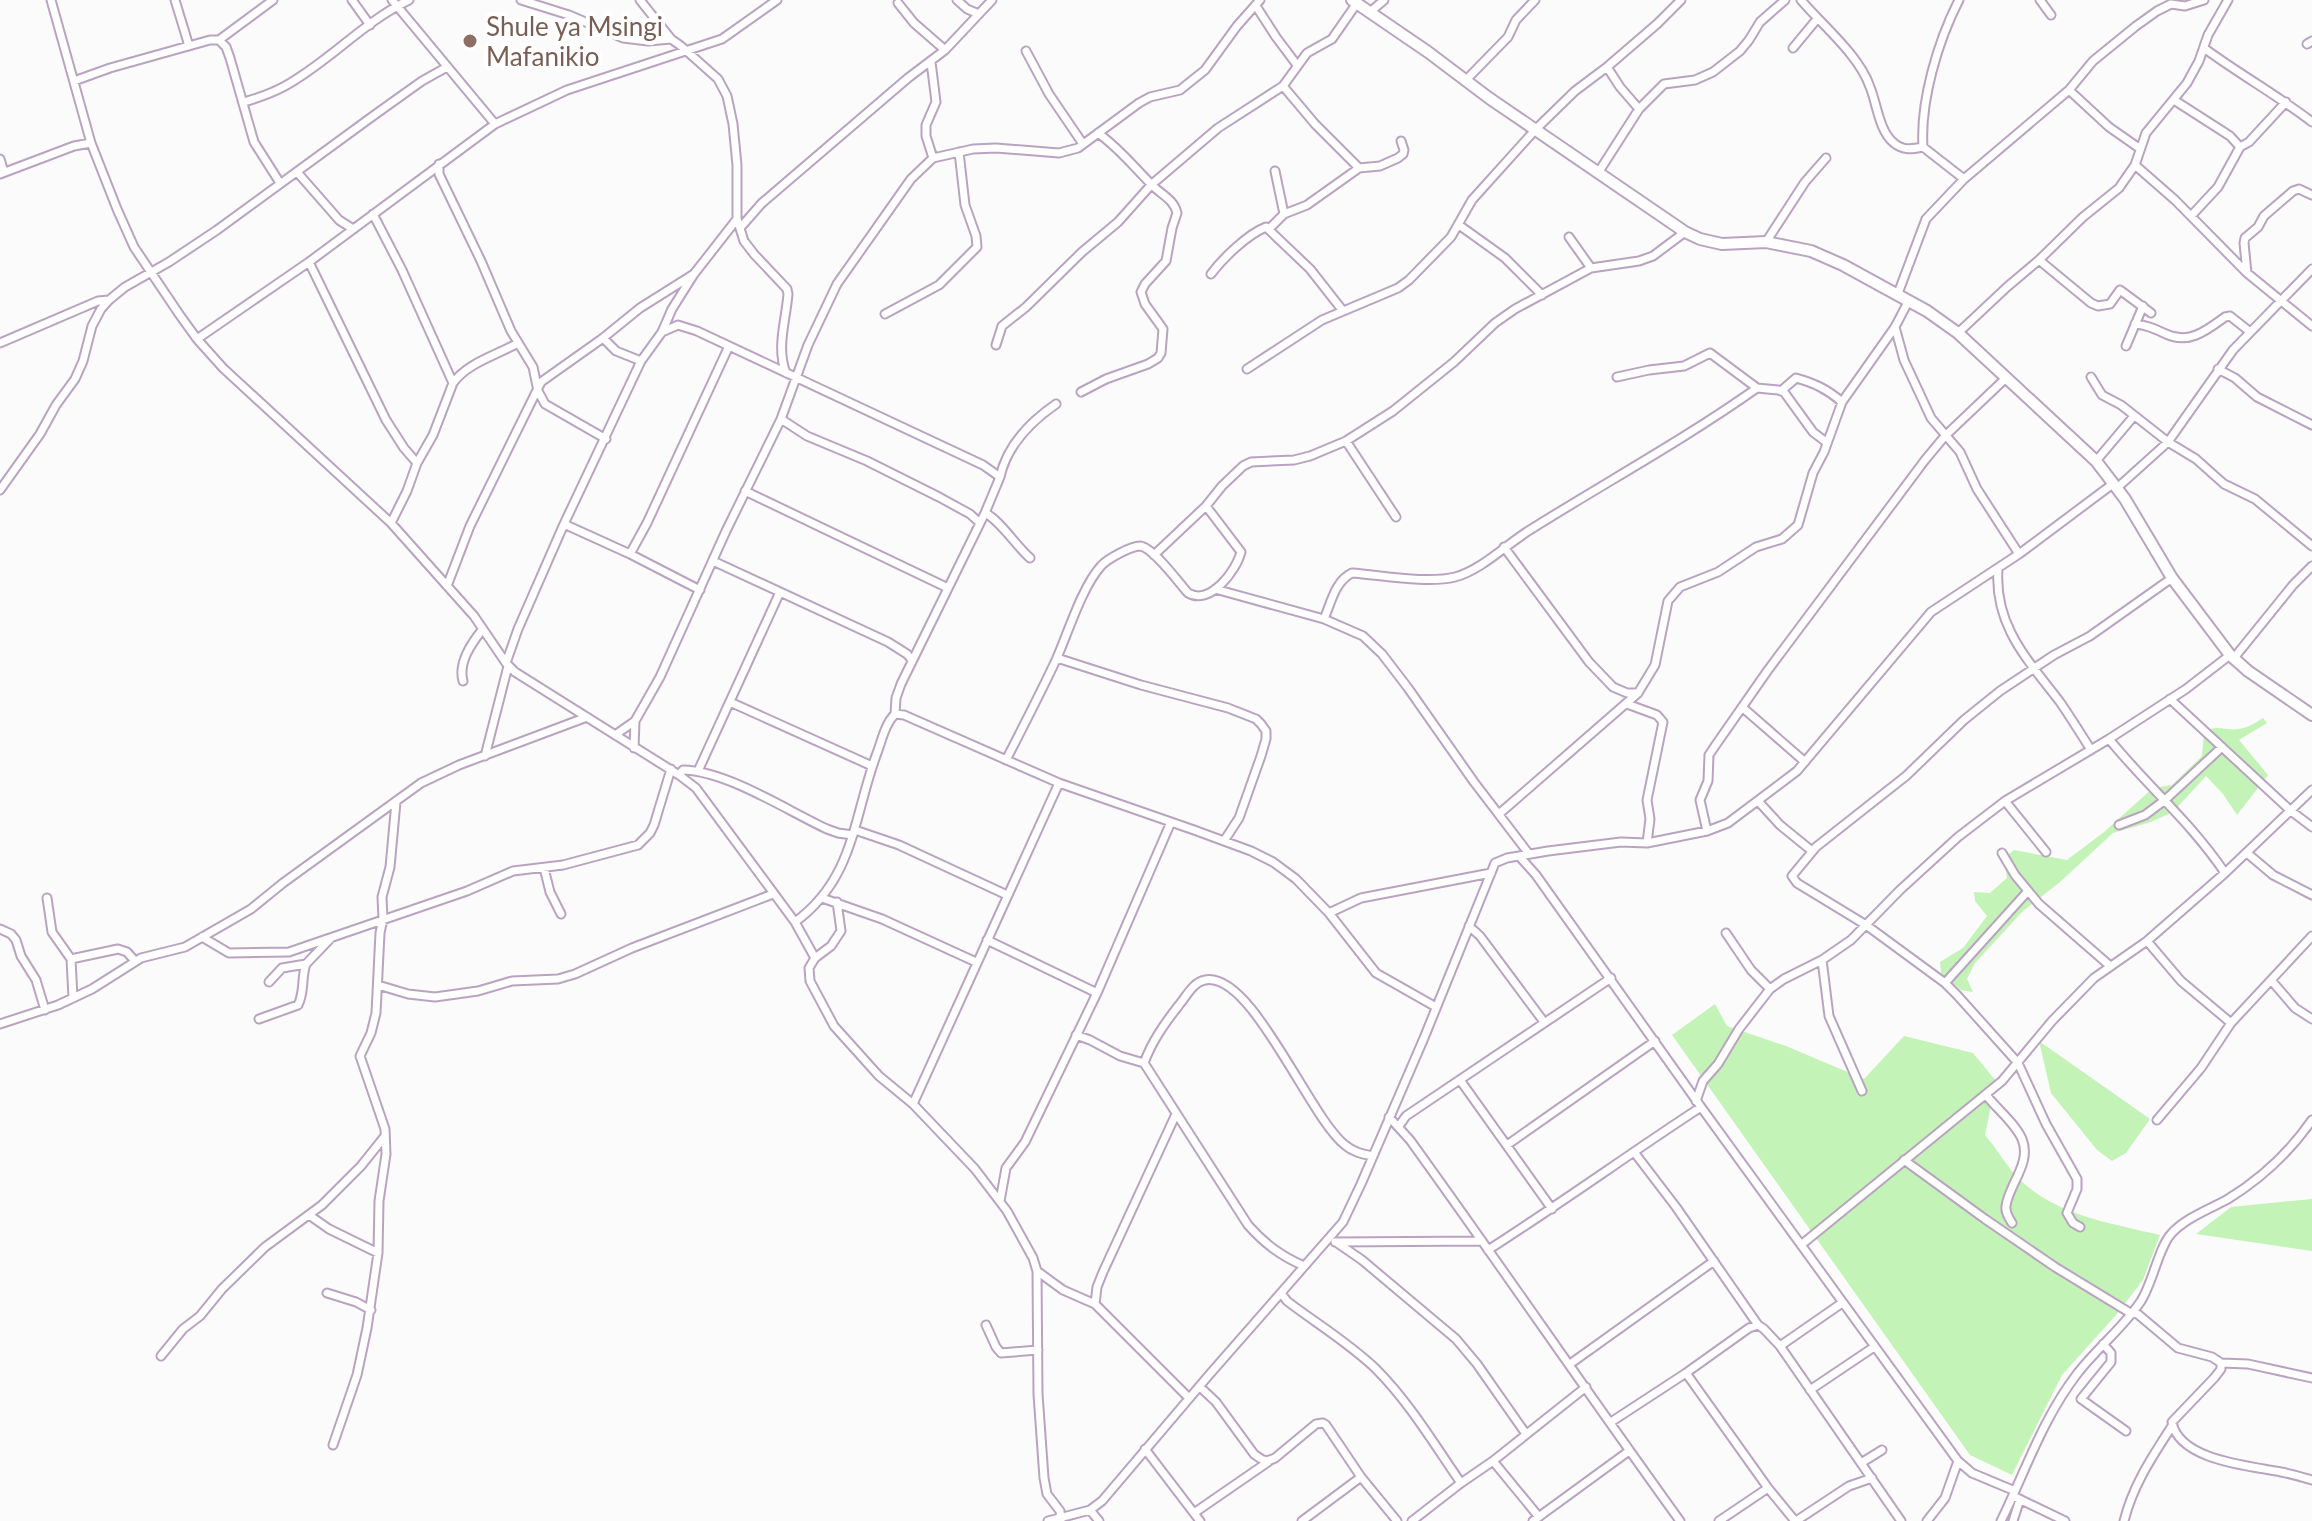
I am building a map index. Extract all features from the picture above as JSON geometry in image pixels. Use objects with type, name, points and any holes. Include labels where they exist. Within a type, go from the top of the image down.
[{"type":"street","points":[[51,0],[91,143],[134,247],[197,339],[223,368],[391,523],[474,616],[507,665],[671,769],[706,799],[795,922],[815,958]]},
{"type":"street","points":[[175,0],[189,46]]},
{"type":"street","points":[[74,81],[110,68],[219,40],[273,0]]},
{"type":"street","points":[[352,0],[370,25]]},
{"type":"street","points":[[244,102],[264,96],[296,79],[370,25],[394,3],[409,0]]},
{"type":"street","points":[[521,0],[569,15],[623,38],[648,41],[671,39]]},
{"type":"street","points":[[640,0],[671,39],[718,79],[727,96],[737,165],[738,223],[744,241],[787,289],[781,349],[781,361],[786,373]]},
{"type":"street","points":[[197,339],[309,262],[495,124],[567,90],[732,33],[777,0]]},
{"type":"street","points":[[957,0],[979,14]]},
{"type":"street","points":[[485,756],[518,629],[641,361],[662,332],[694,274],[738,223],[898,86],[945,50],[992,0]]},
{"type":"street","points":[[1370,12],[1384,0]]},
{"type":"street","points":[[1465,81],[1508,37],[1516,20],[1535,0]]},
{"type":"street","points":[[1247,369],[1322,320],[1403,284],[1416,274],[1451,237],[1472,200],[1536,129],[1575,91],[1663,19],[1681,0]]},
{"type":"street","points":[[1598,173],[1639,109],[1664,84],[1695,80],[1713,72],[1740,51],[1760,22],[1785,0]]},
{"type":"street","points":[[1801,0],[1860,66],[1892,142],[1901,148],[1923,147],[1964,179]]},
{"type":"street","points":[[1923,147],[1927,94],[1940,48],[1959,0]]},
{"type":"street","points":[[1897,296],[1926,219],[1964,179],[2069,90],[2093,61],[2136,26],[2169,2],[2185,6],[2204,0]]},
{"type":"street","points":[[1958,333],[2083,217],[2119,188],[2135,165],[2146,133],[2187,83],[2208,35],[2228,0]]},
{"type":"street","points":[[2043,1],[2051,15]]},
{"type":"street","points":[[996,345],[1002,326],[1118,222],[1151,185],[1218,128],[1283,86],[1307,53],[1332,39],[1355,2],[1685,232],[1722,244],[1766,242],[1802,248],[1825,256],[1927,311],[1958,333],[2096,461],[2116,486],[2172,578],[2232,657],[2248,671],[2310,709]]},
{"type":"street","points":[[394,3],[495,124]]},
{"type":"street","points":[[898,3],[914,23],[945,50]]},
{"type":"street","points":[[615,735],[635,721],[660,677],[781,419],[818,322],[837,284],[911,179],[933,158],[959,152],[996,148],[1059,153],[1083,144],[1139,103],[1180,90],[1205,70],[1258,3],[1276,37],[1297,65]]},
{"type":"street","points":[[1793,48],[1817,19]]},
{"type":"street","points":[[219,40],[230,58],[254,142],[280,183]]},
{"type":"street","points":[[2204,48],[2312,122]]},
{"type":"street","points":[[1026,51],[1049,94],[1083,144]]},
{"type":"street","points":[[931,62],[936,102],[926,125],[926,136],[933,158]]},
{"type":"street","points":[[0,490],[75,379],[92,326],[109,300],[217,230],[422,81],[447,67]]},
{"type":"street","points":[[1607,67],[1639,109]]},
{"type":"street","points":[[1283,86],[1359,168]]},
{"type":"street","points":[[2069,90],[2109,127],[2139,148]]},
{"type":"street","points":[[2174,100],[2230,136],[2240,147]]},
{"type":"street","points":[[2191,216],[2218,187],[2240,147],[2249,142],[2286,102]]},
{"type":"street","points":[[1081,392],[1153,362],[1161,353],[1163,329],[1145,304],[1141,292],[1166,261],[1178,209],[1151,185],[1125,154],[1098,133]]},
{"type":"street","points":[[1269,229],[1284,214],[1307,205],[1359,168],[1380,166],[1398,158],[1404,150],[1401,141]]},
{"type":"street","points":[[0,159],[2,173],[74,146],[91,143]]},
{"type":"street","points":[[885,314],[939,285],[977,247],[965,205],[959,152]]},
{"type":"street","points":[[1766,242],[1805,182],[1826,158]]},
{"type":"street","points":[[439,164],[439,174],[518,343],[533,367],[545,404]]},
{"type":"street","points":[[2135,165],[2247,273],[2312,326]]},
{"type":"street","points":[[1275,171],[1284,214]]},
{"type":"street","points":[[297,172],[339,220],[353,229]]},
{"type":"street","points":[[2247,273],[2244,243],[2247,234],[2293,191],[2299,189],[2312,195]]},
{"type":"street","points":[[373,214],[453,383]]},
{"type":"street","points":[[1459,225],[1505,258],[1542,295]]},
{"type":"street","points":[[1211,274],[1218,264],[1259,229],[1266,227],[1310,269],[1343,311]]},
{"type":"street","points":[[1154,555],[1206,506],[1235,472],[1251,462],[1294,460],[1346,441],[1413,395],[1504,316],[1591,268],[1653,256],[1685,232]]},
{"type":"street","points":[[1569,237],[1591,268]]},
{"type":"street","points":[[2039,260],[2091,303],[2098,306],[2110,304],[2120,290],[2151,313]]},
{"type":"street","points":[[309,262],[386,420],[417,463]]},
{"type":"street","points":[[1048,1521],[1090,1510],[1102,1501],[1304,1266],[1333,1240],[1373,1156],[1495,863],[1529,854],[1621,842],[1647,843],[1707,831],[1728,823],[1797,771],[1931,612],[2116,486],[2168,442],[2218,369],[2249,331],[2312,269]]},
{"type":"street","points":[[447,586],[470,526],[532,403],[537,386],[658,296],[694,274]]},
{"type":"street","points":[[0,343],[98,301],[109,300]]},
{"type":"street","points":[[1499,814],[1638,693],[1655,665],[1670,597],[1680,587],[1718,572],[1756,547],[1782,539],[1798,525],[1813,473],[1842,402],[1895,327],[1908,302]]},
{"type":"street","points":[[2126,346],[2143,306]]},
{"type":"street","points":[[2135,324],[2152,326],[2175,337],[2188,338],[2230,316],[2249,331]]},
{"type":"street","points":[[662,332],[678,325],[686,326],[983,465],[1000,477]]},
{"type":"street","points":[[1895,327],[1899,347],[1931,418],[1960,452],[1977,489],[2019,554]]},
{"type":"street","points":[[603,338],[616,351],[641,361]]},
{"type":"street","points":[[391,523],[433,435],[453,383],[475,365],[518,343]]},
{"type":"street","points":[[630,554],[729,346]]},
{"type":"street","points":[[1617,377],[1684,366],[1710,353],[1757,388],[1781,391],[1813,432],[1826,442]]},
{"type":"street","points":[[2218,369],[2235,378],[2257,397],[2312,425]]},
{"type":"street","points":[[1707,831],[1700,800],[1708,781],[1709,755],[1768,670],[1945,436],[2007,377]]},
{"type":"street","points":[[2091,377],[2102,395],[2121,405],[2168,442],[2196,459],[2224,484],[2255,499],[2312,546]]},
{"type":"street","points":[[1781,391],[1797,378],[1810,385],[1824,387],[1842,402]]},
{"type":"street","points":[[1324,619],[1339,584],[1352,573],[1391,578],[1452,578],[1475,568],[1620,474],[1694,432],[1757,388]]},
{"type":"street","points":[[532,403],[545,404],[606,439]]},
{"type":"street","points":[[795,922],[822,898],[844,863],[872,766],[886,728],[895,714],[896,698],[985,513],[1008,454],[1033,423],[1056,404]]},
{"type":"street","points":[[2096,461],[2134,416]]},
{"type":"street","points":[[781,419],[807,436],[867,461],[939,497],[980,523]]},
{"type":"street","points":[[1346,441],[1396,517]]},
{"type":"street","points":[[745,491],[948,588]]},
{"type":"street","points":[[1006,760],[1100,566],[1140,546],[1154,555],[1194,597],[1201,597],[1215,589],[1234,568],[1241,552],[1206,506]]},
{"type":"street","points":[[985,513],[999,523],[1030,558]]},
{"type":"street","points":[[564,524],[700,590]]},
{"type":"street","points":[[1504,547],[1589,662],[1613,687],[1627,693],[1638,693]]},
{"type":"street","points":[[713,561],[888,642],[912,660]]},
{"type":"street","points":[[1488,1250],[1634,1152],[1698,1104],[1703,1081],[1770,989],[1851,940],[1958,837],[2005,801],[2109,739],[2232,657],[2312,566]]},
{"type":"street","points":[[1998,569],[1999,594],[2016,645],[2091,750]]},
{"type":"street","points":[[2080,1227],[2073,1223],[2067,1213],[2077,1189],[2077,1179],[2046,1124],[2018,1063],[1945,983],[1866,925],[1793,880],[1792,876],[1812,851],[1906,776],[1964,720],[2033,668],[2090,636],[2172,578]]},
{"type":"street","points":[[1215,589],[1324,619],[1363,636],[1382,654],[1529,854]]},
{"type":"street","points":[[698,771],[780,592]]},
{"type":"street","points":[[463,681],[461,669],[482,630]]},
{"type":"street","points":[[1057,658],[1228,708],[1261,724],[1266,731],[1261,756],[1239,818],[1224,841]]},
{"type":"street","points":[[2170,699],[2312,827]]},
{"type":"street","points":[[730,702],[872,766]]},
{"type":"street","points":[[1627,704],[1657,715],[1663,722],[1647,800],[1650,819],[1647,843]]},
{"type":"street","points":[[1742,707],[1805,762]]},
{"type":"street","points":[[895,714],[904,715],[1059,783],[1251,851],[1285,870],[1329,913],[1376,973],[1436,1007]]},
{"type":"street","points":[[0,1024],[73,998],[149,955],[185,947],[251,909],[421,783],[459,765],[587,717]]},
{"type":"street","points":[[634,748],[635,721]]},
{"type":"street","points":[[2109,739],[2197,834],[2225,873]]},
{"type":"street","points":[[2119,825],[2145,815],[2165,800],[2222,747]]},
{"type":"street","points":[[202,937],[221,950],[235,953],[289,952],[467,891],[513,871],[582,861],[638,845],[654,825],[671,769]]},
{"type":"street","points":[[679,775],[683,770],[698,771],[728,781],[838,833],[854,833],[899,845],[1007,895]]},
{"type":"street","points":[[913,1104],[1059,783]]},
{"type":"street","points":[[1801,1245],[1986,1095],[2018,1063],[2066,1005],[2109,965],[2147,941],[2225,873],[2312,790]]},
{"type":"street","points":[[1758,801],[1780,825],[1812,851]]},
{"type":"street","points":[[2005,801],[2046,852]]},
{"type":"street","points":[[333,1445],[357,1375],[371,1310],[378,1253],[379,1201],[386,1154],[385,1129],[360,1056],[373,1027],[383,919],[382,897],[390,867],[396,802]]},
{"type":"street","points":[[1000,1201],[1004,1172],[1025,1142],[1097,993],[1171,822]]},
{"type":"street","points":[[2002,853],[2028,891],[2109,965]]},
{"type":"street","points":[[2247,853],[2273,875],[2312,895]]},
{"type":"street","points":[[1519,856],[1611,978],[1698,1104],[1958,1461],[1972,1473],[2065,1521]]},
{"type":"street","points":[[544,868],[550,892],[561,914]]},
{"type":"street","points":[[1329,913],[1361,898],[1491,873]]},
{"type":"street","points":[[1945,983],[2028,891]]},
{"type":"street","points":[[378,985],[408,994],[435,997],[478,991],[512,981],[558,979],[773,894]]},
{"type":"street","points":[[47,898],[52,932],[71,959],[73,998]]},
{"type":"street","points":[[822,898],[882,919],[976,962]]},
{"type":"street","points":[[837,902],[841,931],[809,968],[810,981],[834,1026],[879,1076],[913,1104],[975,1169],[1000,1201],[1028,1247],[1037,1271],[1038,1394],[1044,1478],[1047,1494],[1057,1506],[1061,1519]]},
{"type":"street","points":[[1469,926],[1480,936],[1544,1022]]},
{"type":"street","points":[[0,929],[16,940],[21,956],[36,980],[45,1010]]},
{"type":"street","points":[[1726,933],[1751,970],[1770,989]]},
{"type":"street","points":[[2157,1120],[2201,1068],[2231,1023],[2312,936]]},
{"type":"street","points":[[259,1019],[298,1005],[306,964],[332,937]]},
{"type":"street","points":[[987,940],[1097,993]]},
{"type":"street","points":[[2147,941],[2181,981],[2231,1023]]},
{"type":"street","points":[[71,959],[118,949],[127,952],[135,961]]},
{"type":"street","points":[[1822,960],[1829,1016],[1862,1091]]},
{"type":"street","points":[[269,982],[282,968],[306,964]]},
{"type":"street","points":[[1399,1126],[1406,1116],[1611,978]]},
{"type":"street","points":[[1144,1063],[1155,1038],[1194,986],[1204,980],[1219,981],[1237,992],[1254,1011],[1303,1090],[1340,1141],[1359,1153],[1373,1156]]},
{"type":"street","points":[[2271,980],[2295,1008],[2312,1019]]},
{"type":"street","points":[[1076,1035],[1120,1056],[1144,1063],[1248,1225],[1282,1256],[1304,1266]]},
{"type":"street","points":[[1507,1145],[1655,1041]]},
{"type":"street","points":[[1460,1080],[1552,1209]]},
{"type":"street","points":[[1986,1095],[2022,1138],[2024,1148],[2020,1172],[2006,1204],[2012,1223]]},
{"type":"street","points":[[1095,1304],[1097,1287],[1176,1114]]},
{"type":"street","points":[[1389,1117],[1399,1126],[1482,1241],[1678,1518],[1667,1521]]},
{"type":"street","points":[[2001,1521],[2065,1392],[2077,1374],[2133,1312],[2151,1281],[2169,1235],[2272,1167],[2312,1120]]},
{"type":"street","points":[[161,1356],[222,1289],[259,1253],[309,1215],[361,1166],[385,1136]]},
{"type":"street","points":[[1634,1152],[1758,1325],[1780,1346],[1901,1521]]},
{"type":"street","points":[[1904,1160],[2055,1267],[2133,1312],[2178,1348],[2212,1357],[2221,1363],[2248,1364],[2312,1378]]},
{"type":"street","points":[[309,1215],[378,1253]]},
{"type":"street","points":[[1333,1240],[1482,1241]]},
{"type":"street","points":[[1333,1240],[1362,1260],[1456,1339],[1473,1358],[1526,1434]]},
{"type":"street","points":[[1570,1364],[1714,1261]]},
{"type":"street","points":[[1037,1271],[1063,1290],[1095,1304],[1189,1398]]},
{"type":"street","points":[[327,1293],[371,1310]]},
{"type":"street","points":[[1281,1293],[1287,1301],[1355,1351],[1385,1379],[1461,1483]]},
{"type":"street","points":[[1780,1346],[1842,1303]]},
{"type":"street","points":[[986,1325],[1001,1353],[1038,1350]]},
{"type":"street","points":[[1611,1422],[1749,1328],[1758,1325]]},
{"type":"street","points":[[2103,1344],[2111,1353],[2111,1362],[2081,1399],[2126,1431]]},
{"type":"street","points":[[1810,1390],[1874,1347]]},
{"type":"street","points":[[2124,1521],[2135,1487],[2172,1422],[2215,1377],[2221,1363]]},
{"type":"street","points":[[1686,1373],[1795,1521],[1849,1486],[1872,1478]]},
{"type":"street","points":[[1200,1387],[1216,1402],[1254,1454],[1268,1462]]},
{"type":"street","points":[[1412,1521],[1586,1387]]},
{"type":"street","points":[[1194,1513],[1268,1462],[1316,1424],[1323,1423],[1397,1521]]},
{"type":"street","points":[[2172,1426],[2188,1444],[2221,1461],[2312,1480]]},
{"type":"street","points":[[1145,1449],[1200,1521]]},
{"type":"street","points":[[1861,1463],[1882,1450]]},
{"type":"street","points":[[1493,1461],[1536,1519],[1629,1451]]},
{"type":"street","points":[[1927,1521],[1940,1506],[1958,1461]]},
{"type":"street","points":[[1955,1474],[1972,1473]]},
{"type":"street","points":[[1302,1521],[1361,1477]]},
{"type":"street","points":[[1719,1521],[1768,1488]]},
{"type":"street","points":[[2013,1521],[2016,1495]]},
{"type":"street","points":[[1090,1510],[1099,1521]]},
{"type":"street","points":[[1424,1512],[1429,1521]]},
{"type":"green space","points":[[2263,718],[2267,723],[2239,740],[2268,775],[2237,815],[2206,776],[2173,812],[2113,833],[2023,911],[1975,963],[1967,979],[1973,992],[1961,990],[1941,973],[1940,962],[1963,948],[1987,916],[1975,901],[1974,892],[1990,893],[2007,878],[2004,858],[2014,850],[2067,860],[2153,788],[2172,785],[2202,756],[2204,732],[2217,728],[2242,728]]},
{"type":"green space","points":[[1715,1004],[1727,1026],[1786,1046],[1864,1079],[1904,1036],[1973,1053],[1996,1081],[1985,1135],[2020,1180],[2068,1210],[2160,1235],[2143,1280],[2062,1375],[2012,1475],[1970,1455],[1672,1035]]},
{"type":"green space","points":[[2039,1041],[2150,1119],[2126,1153],[2112,1161],[2097,1150],[2051,1093]]},
{"type":"green space","points":[[2312,1199],[2312,1251],[2196,1234],[2231,1207]]},
{"type":"place","name":"Shule ya Msingi Mafanikio","points":[[470,41]]}]
